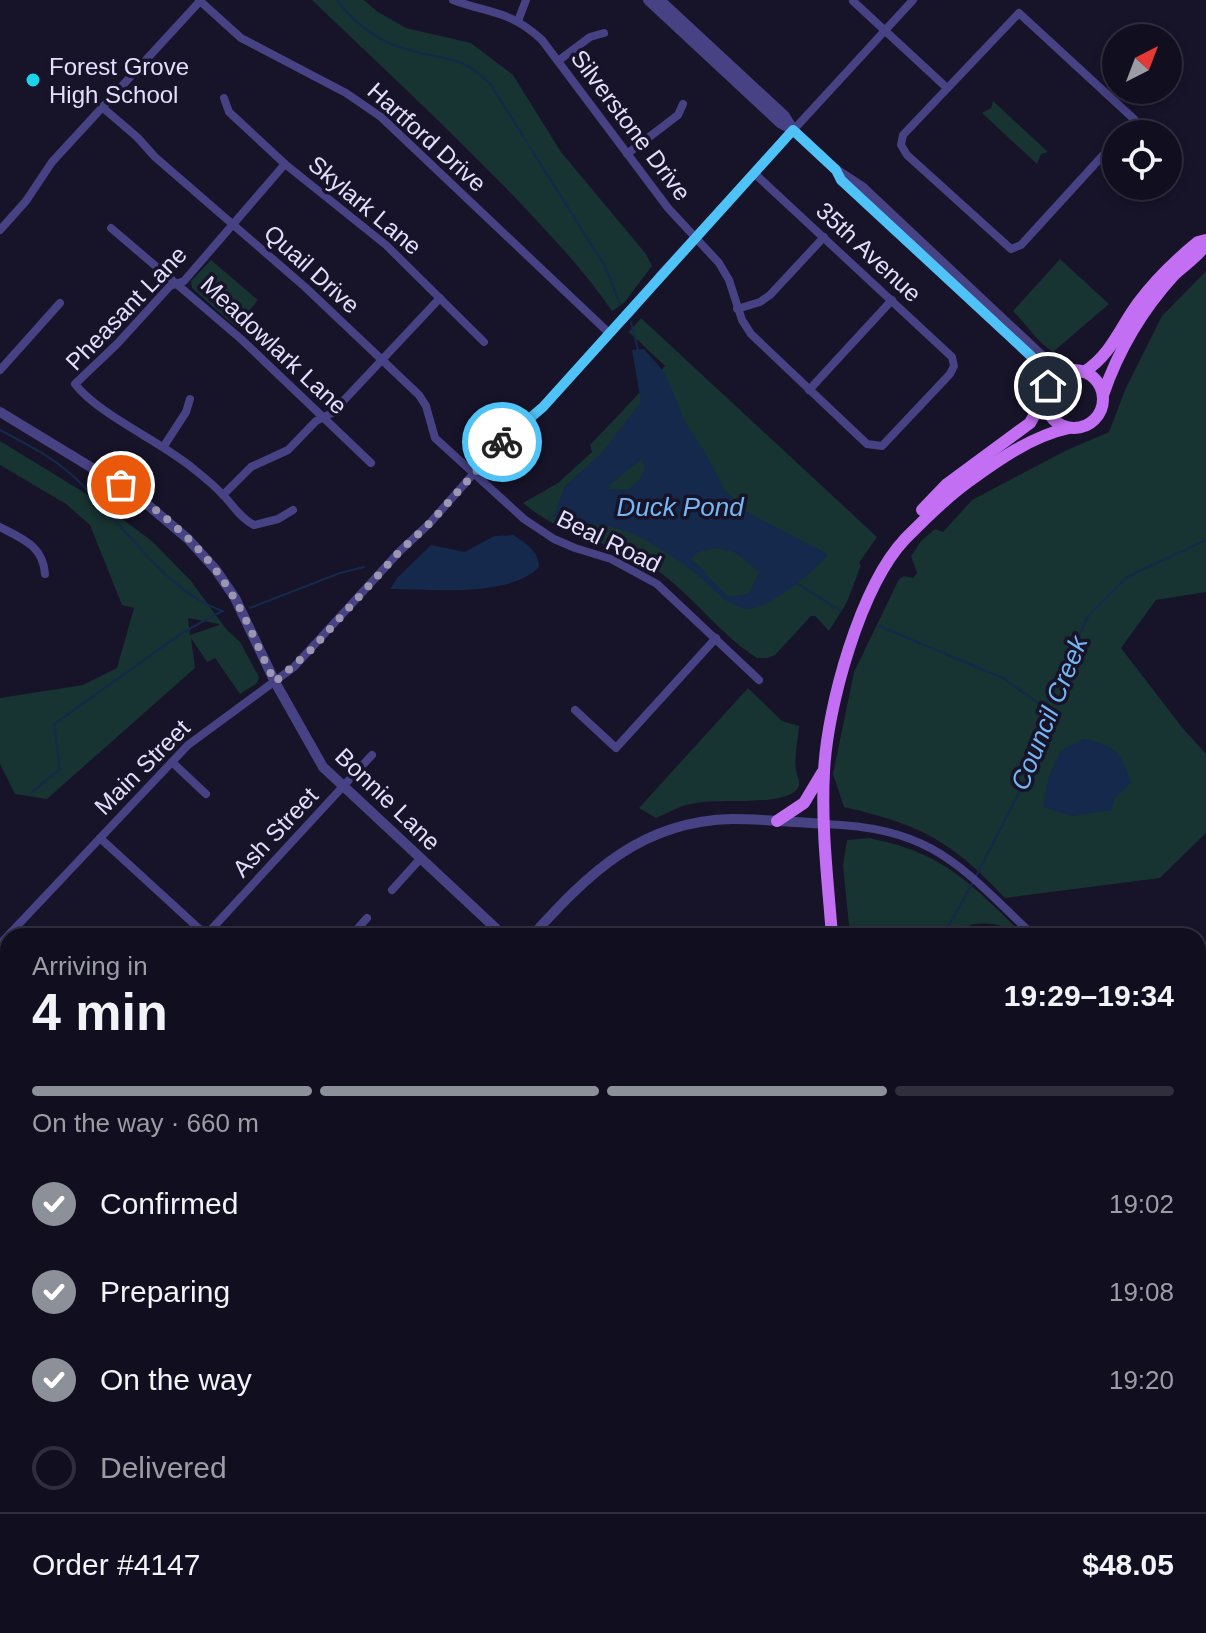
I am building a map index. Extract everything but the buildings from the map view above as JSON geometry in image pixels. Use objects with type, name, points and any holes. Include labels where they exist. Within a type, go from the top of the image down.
[{"type":"main road","points":[[1084,372],[1108,352],[1137,304],[1165,271],[1198,242],[1206,242]]},
{"type":"main road","points":[[831,928],[824,824],[824,770],[832,712],[852,641],[880,578],[904,540],[933,510],[979,474],[1043,435],[1078,428],[1095,420],[1103,404],[1110,374],[1140,319],[1176,273],[1206,242]]},
{"type":"main road","points":[[904,540],[906,531],[947,484],[1030,423],[1046,391],[1061,373],[1069,370],[1084,372],[1097,381],[1103,395]]},
{"type":"main road","points":[[1046,391],[1046,405],[1054,420],[1069,428]]},
{"type":"main road","points":[[777,821],[804,803],[824,770]]},
{"type":"street","points":[[0,230],[26,201],[52,162],[200,0]]},
{"type":"street","name":"Hartford Drive","points":[[200,0],[241,38],[346,93],[373,111],[609,333]]},
{"type":"street","name":"Silverstone Drive","points":[[453,0],[498,12],[518,21],[542,40],[668,208],[719,263],[727,276],[745,326],[758,342],[867,444],[877,447]]},
{"type":"street","points":[[518,21],[526,0]]},
{"type":"street","points":[[648,0],[776,120],[793,130],[836,170],[862,187],[1043,357],[1069,370]]},
{"type":"street","points":[[660,0],[785,116],[793,130]]},
{"type":"street","name":"Main Street","points":[[16,928],[198,736],[275,682],[312,649],[504,439],[543,407],[913,0]]},
{"type":"street","points":[[853,1],[947,88]]},
{"type":"street","points":[[1102,156],[1021,245],[1011,249],[901,147],[903,135],[1019,13],[1135,120]]},
{"type":"street","points":[[558,61],[590,37],[604,33]]},
{"type":"street","name":"Skylark Lane","points":[[224,98],[229,112],[285,164],[386,245],[484,342]]},
{"type":"street","points":[[627,154],[678,115],[683,104]]},
{"type":"street","name":"Quail Drive","points":[[102,107],[305,287],[423,399],[435,438],[474,474]]},
{"type":"street","name":"Pheasant Lane","points":[[285,164],[184,281],[170,286],[75,384],[86,397],[164,446],[223,495],[247,521],[254,525],[278,519],[293,510]]},
{"type":"street","points":[[836,170],[841,180],[1031,356],[1043,372],[1046,391]]},
{"type":"street","name":"35th Avenue","points":[[754,173],[950,354],[954,364],[951,373],[885,444],[877,447]]},
{"type":"street","name":"Meadowlark Lane","points":[[111,228],[241,339],[371,463]]},
{"type":"street","points":[[737,309],[768,297],[824,237]]},
{"type":"street","points":[[223,495],[251,467],[288,450],[323,417],[332,413],[440,298]]},
{"type":"street","points":[[809,390],[892,300]]},
{"type":"street","points":[[0,370],[60,303]]},
{"type":"street","points":[[164,446],[186,412],[190,399]]},
{"type":"street","name":"Bonnie Lane","points":[[0,412],[135,494],[188,539],[227,585],[316,757],[342,788],[495,928]]},
{"type":"street","name":"Beal Road","points":[[474,474],[524,519],[554,539],[611,559],[657,584],[759,680]]},
{"type":"street","points":[[0,527],[37,549],[45,574]]},
{"type":"street","points":[[575,710],[616,748],[716,638]]},
{"type":"street","name":"Ash Street","points":[[212,928],[372,755]]},
{"type":"street","points":[[172,762],[206,794]]},
{"type":"street","points":[[539,928],[583,881],[610,860],[637,844],[680,828],[712,821],[777,821],[870,827],[902,834],[929,845],[963,869],[1026,928]]},
{"type":"street","points":[[100,838],[198,928]]},
{"type":"street","points":[[392,890],[420,859]]},
{"type":"street","points":[[358,928],[367,918]]},
{"type":"green space","points":[[312,0],[364,0],[406,28],[471,43],[513,75],[561,152],[646,254],[652,266],[624,303],[612,311],[575,263],[505,187]]},
{"type":"green space","points":[[993,101],[1048,152],[1041,154],[1037,164],[982,113],[991,108]]},
{"type":"green space","points":[[1060,259],[1109,304],[1053,352],[1013,311]]},
{"type":"green space","points":[[211,260],[258,300],[236,327],[192,288],[191,281]]},
{"type":"green space","points":[[1206,271],[1206,592],[1156,600],[1121,648],[1206,754],[1206,833],[1160,878],[1005,898],[967,862],[933,838],[894,821],[844,807],[833,774],[854,672],[899,579],[904,576],[913,578],[917,573],[911,556],[921,541],[935,529],[943,532],[972,500],[1067,450],[1109,432],[1125,390],[1162,316]]},
{"type":"green space","points":[[641,318],[877,537],[859,563],[861,565],[847,602],[829,631],[815,616],[811,616],[775,655],[757,658],[655,569],[555,524],[523,503],[558,483],[592,452],[590,445],[665,366],[629,332]]},
{"type":"green space","points":[[0,441],[98,501],[152,541],[191,581],[226,629],[240,642],[259,677],[257,683],[240,694],[215,658],[207,662],[191,638],[195,668],[47,799],[15,794],[0,764],[0,698],[83,685],[117,668],[134,608],[122,605],[90,525],[66,504],[0,465]],"holes":[[[188,618],[219,624],[190,635]]]},
{"type":"green space","points":[[748,688],[782,721],[799,726],[795,759],[798,788],[781,798],[691,804],[656,818],[639,808]]},
{"type":"green space","points":[[869,838],[895,844],[936,861],[970,884],[1017,928],[984,924],[970,925],[969,928],[849,928],[843,865],[847,840]]},
{"type":"water","name":"Duck Pond","points":[[644,349],[665,373],[685,422],[724,489],[743,510],[827,554],[804,578],[766,603],[748,609],[731,603],[682,563],[636,535],[604,526],[557,521],[555,514],[565,486],[602,453],[641,402],[632,350]],"holes":[[[642,459],[644,473],[636,483],[628,490],[609,489],[609,485]],[[716,548],[734,552],[760,572],[748,594],[730,597],[691,559],[698,552]]]},
{"type":"water","points":[[513,535],[537,556],[539,567],[526,577],[509,584],[469,590],[390,589],[431,545],[465,552],[494,536]]},
{"type":"water","points":[[1084,739],[1116,752],[1131,783],[1115,798],[1111,810],[1072,816],[1043,807],[1049,776],[1061,750]]},
{"type":"waterway","points":[[337,0],[352,18],[380,38],[402,48],[455,60],[472,68],[491,85],[606,268],[620,304]]},
{"type":"waterway","points":[[631,322],[638,350]]},
{"type":"waterway","points":[[0,430],[65,469],[162,571],[181,588],[223,611]]},
{"type":"waterway","points":[[548,519],[558,515]]},
{"type":"waterway","name":"Council Creek","points":[[976,876],[1026,779],[1045,707],[1088,616],[1127,577],[1206,540]]},
{"type":"waterway","points":[[250,608],[340,573],[364,567]]},
{"type":"waterway","points":[[795,582],[841,611]]},
{"type":"waterway","points":[[32,792],[60,769],[54,724],[182,633],[222,611]]},
{"type":"waterway","points":[[879,626],[1003,678],[1044,707]]},
{"type":"waterway","name":"Council Creek","points":[[947,928],[973,882]]},
{"type":"way so far","points":[[121,485],[172,524],[216,570],[235,598],[275,682],[312,649],[502,442]]},
{"type":"place","name":"Forest Grove High School","points":[[33,80]]},
{"type":"route","points":[[502,442],[543,407],[793,130],[836,170],[841,180],[1031,356],[1043,372],[1048,386]]}]
